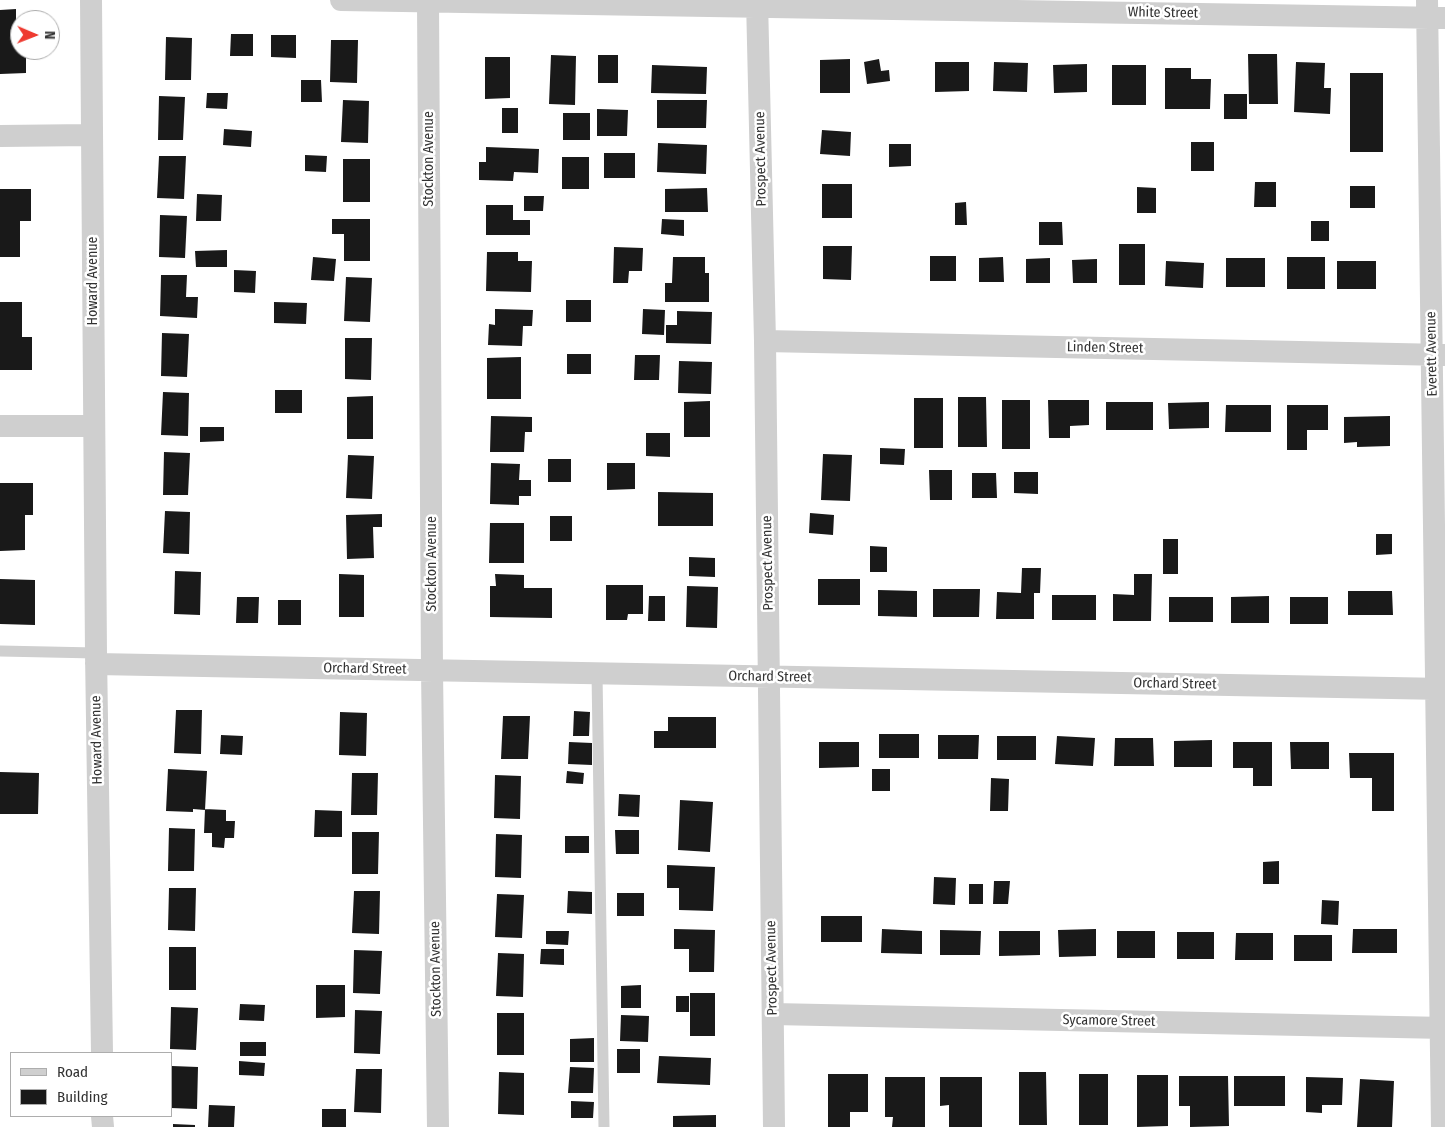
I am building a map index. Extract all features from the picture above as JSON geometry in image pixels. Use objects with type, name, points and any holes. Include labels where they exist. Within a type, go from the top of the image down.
[{"type":"street","name":"Howard Avenue","points":[[90,0],[96,659],[102,1052]]},
{"type":"street","name":"White Street","points":[[341,0],[757,3],[1433,12]]},
{"type":"street","name":"Stockton Avenue","points":[[428,2],[432,670],[438,1127]]},
{"type":"street","name":"Prospect Avenue","points":[[757,3],[765,341],[774,1127]]},
{"type":"street","name":"Everett Avenue","points":[[1433,12],[1440,529],[1442,1127]]},
{"type":"street","points":[[0,136],[91,135]]},
{"type":"street","name":"Linden Street","points":[[765,341],[1438,355]]},
{"type":"street","points":[[0,426],[94,426]]},
{"type":"street","name":"Orchard Street","points":[[96,659],[597,674],[1440,689]]},
{"type":"street","name":"Sycamore Street","points":[[773,1014],[1443,1028]]},
{"type":"lane","points":[[0,651],[96,659]]},
{"type":"lane","points":[[597,674],[604,1127]]},
{"type":"building","points":[[16,9],[10,10],[10,60],[26,60],[26,73],[0,74],[0,10]]},
{"type":"building","points":[[231,34],[253,34],[253,56],[230,56]]},
{"type":"building","points":[[271,35],[296,35],[296,58],[271,57]]},
{"type":"building","points":[[166,37],[192,38],[191,80],[165,80]]},
{"type":"building","points":[[331,40],[358,40],[357,83],[330,82]]},
{"type":"building","points":[[1248,54],[1277,54],[1278,104],[1249,104]]},
{"type":"building","points":[[551,55],[576,56],[575,105],[549,104]]},
{"type":"building","points":[[598,55],[618,55],[618,83],[598,83]]},
{"type":"building","points":[[485,57],[510,57],[510,98],[485,99]]},
{"type":"building","points":[[850,59],[850,93],[820,93],[820,60]]},
{"type":"building","points":[[879,59],[881,71],[889,70],[890,81],[867,84],[864,62]]},
{"type":"building","points":[[935,62],[969,62],[969,91],[935,92]]},
{"type":"building","points":[[994,62],[1028,63],[1027,92],[993,91]]},
{"type":"building","points":[[1296,62],[1325,63],[1324,88],[1331,88],[1330,114],[1294,112]]},
{"type":"building","points":[[1087,64],[1087,92],[1054,93],[1053,65]]},
{"type":"building","points":[[652,65],[707,67],[706,94],[651,93]]},
{"type":"building","points":[[1112,65],[1146,65],[1146,105],[1112,105]]},
{"type":"building","points":[[1165,68],[1191,68],[1191,79],[1211,79],[1210,109],[1165,109]]},
{"type":"building","points":[[1350,73],[1383,73],[1383,152],[1350,152]]},
{"type":"building","points":[[301,80],[321,80],[322,102],[301,102]]},
{"type":"building","points":[[207,93],[228,93],[227,109],[206,108]]},
{"type":"building","points":[[1224,94],[1247,94],[1247,119],[1224,119]]},
{"type":"building","points":[[159,96],[185,97],[183,140],[158,140]]},
{"type":"building","points":[[343,100],[369,101],[368,143],[341,142]]},
{"type":"building","points":[[657,100],[707,100],[706,128],[657,128]]},
{"type":"building","points":[[502,108],[518,108],[518,133],[502,133]]},
{"type":"building","points":[[597,109],[628,110],[627,136],[597,136]]},
{"type":"building","points":[[563,113],[590,113],[590,140],[563,140]]},
{"type":"building","points":[[224,129],[252,131],[251,147],[223,145]]},
{"type":"building","points":[[822,130],[851,132],[850,156],[820,154]]},
{"type":"building","points":[[1191,142],[1214,142],[1214,171],[1191,171]]},
{"type":"building","points":[[658,143],[707,145],[706,174],[657,172]]},
{"type":"building","points":[[889,144],[911,144],[911,166],[889,167]]},
{"type":"building","points":[[486,147],[539,149],[538,173],[514,172],[513,181],[479,180],[479,162],[486,162]]},
{"type":"building","points":[[604,153],[635,153],[635,178],[604,178]]},
{"type":"building","points":[[305,155],[327,156],[326,172],[305,171]]},
{"type":"building","points":[[159,156],[186,156],[184,199],[157,198]]},
{"type":"building","points":[[562,157],[589,157],[589,189],[562,189]]},
{"type":"building","points":[[343,159],[370,159],[370,202],[343,202]]},
{"type":"building","points":[[1255,182],[1276,182],[1276,207],[1254,207]]},
{"type":"building","points":[[822,184],[852,184],[852,218],[822,218]]},
{"type":"building","points":[[1350,186],[1375,186],[1375,208],[1350,208]]},
{"type":"building","points":[[1137,187],[1156,188],[1156,213],[1137,213]]},
{"type":"building","points":[[707,188],[708,212],[665,212],[665,189]]},
{"type":"building","points":[[0,189],[31,189],[31,221],[20,221],[20,257],[0,257]]},
{"type":"building","points":[[197,194],[222,195],[221,221],[196,221]]},
{"type":"building","points":[[524,196],[544,196],[543,211],[524,211]]},
{"type":"building","points":[[966,202],[967,225],[955,225],[955,203]]},
{"type":"building","points":[[486,205],[513,205],[513,220],[530,220],[530,235],[486,235]]},
{"type":"building","points":[[160,215],[187,216],[185,258],[159,257]]},
{"type":"building","points":[[332,219],[370,219],[370,261],[344,261],[344,234],[332,234]]},
{"type":"building","points":[[662,219],[684,220],[684,236],[661,234]]},
{"type":"building","points":[[1311,221],[1329,221],[1329,241],[1311,241]]},
{"type":"building","points":[[1039,222],[1062,222],[1063,245],[1039,245]]},
{"type":"building","points":[[1119,244],[1145,244],[1145,285],[1119,285]]},
{"type":"building","points":[[823,246],[852,246],[851,280],[823,279]]},
{"type":"building","points":[[614,247],[643,248],[642,271],[629,271],[628,283],[613,283]]},
{"type":"building","points":[[227,250],[227,267],[196,267],[195,251]]},
{"type":"building","points":[[487,252],[518,252],[518,261],[532,261],[531,292],[486,291]]},
{"type":"building","points":[[930,256],[956,256],[956,281],[930,281]]},
{"type":"building","points":[[313,257],[336,259],[334,281],[311,280]]},
{"type":"building","points":[[673,257],[705,257],[705,273],[709,273],[709,302],[665,302],[665,283],[672,283]]},
{"type":"building","points":[[1003,257],[1004,282],[979,282],[979,258]]},
{"type":"building","points":[[1287,257],[1325,257],[1325,289],[1287,289]]},
{"type":"building","points":[[1050,258],[1050,283],[1026,283],[1026,259]]},
{"type":"building","points":[[1226,258],[1265,258],[1265,287],[1226,287]]},
{"type":"building","points":[[1097,259],[1097,283],[1073,283],[1072,260]]},
{"type":"building","points":[[1166,261],[1204,263],[1203,288],[1165,286]]},
{"type":"building","points":[[1337,261],[1376,261],[1376,289],[1337,289]]},
{"type":"building","points":[[234,270],[256,271],[255,293],[234,292]]},
{"type":"building","points":[[161,275],[187,275],[186,297],[198,297],[197,318],[160,316]]},
{"type":"building","points":[[346,277],[372,278],[370,322],[344,321]]},
{"type":"building","points":[[566,300],[591,300],[591,322],[566,322]]},
{"type":"building","points":[[0,302],[22,302],[22,337],[32,337],[32,370],[0,370]]},
{"type":"building","points":[[274,302],[307,303],[306,324],[274,323]]},
{"type":"building","points":[[495,309],[533,310],[532,326],[523,326],[522,346],[488,345],[489,324],[495,325]]},
{"type":"building","points":[[643,309],[665,310],[664,335],[642,334]]},
{"type":"building","points":[[677,311],[712,312],[711,344],[666,343],[666,325],[677,325]]},
{"type":"building","points":[[162,333],[189,334],[187,377],[161,376]]},
{"type":"building","points":[[345,338],[372,338],[371,380],[345,379]]},
{"type":"building","points":[[567,354],[591,354],[591,374],[567,374]]},
{"type":"building","points":[[635,355],[660,355],[659,380],[634,380]]},
{"type":"building","points":[[521,357],[521,399],[487,399],[487,358]]},
{"type":"building","points":[[679,361],[712,362],[711,394],[678,393]]},
{"type":"building","points":[[275,390],[302,390],[302,413],[275,413]]},
{"type":"building","points":[[163,392],[189,393],[188,436],[161,435]]},
{"type":"building","points":[[373,396],[373,439],[347,439],[347,397]]},
{"type":"building","points":[[958,397],[986,397],[987,447],[958,447]]},
{"type":"building","points":[[914,398],[943,398],[943,448],[914,448]]},
{"type":"building","points":[[1002,400],[1030,400],[1030,449],[1002,449]]},
{"type":"building","points":[[1048,400],[1089,400],[1089,425],[1070,426],[1070,438],[1049,438]]},
{"type":"building","points":[[710,401],[710,437],[684,437],[684,402]]},
{"type":"building","points":[[1106,402],[1153,402],[1153,430],[1106,430]]},
{"type":"building","points":[[1209,402],[1209,428],[1169,429],[1168,403]]},
{"type":"building","points":[[1226,405],[1271,405],[1271,432],[1225,432]]},
{"type":"building","points":[[1287,405],[1328,405],[1328,430],[1307,430],[1307,450],[1287,450]]},
{"type":"building","points":[[491,416],[532,417],[532,432],[525,432],[524,452],[490,452]]},
{"type":"building","points":[[1390,416],[1390,446],[1357,447],[1357,442],[1344,443],[1344,417]]},
{"type":"building","points":[[200,427],[224,427],[224,441],[200,442]]},
{"type":"building","points":[[646,433],[670,433],[670,457],[646,456]]},
{"type":"building","points":[[880,448],[905,449],[904,465],[880,464]]},
{"type":"building","points":[[164,452],[190,453],[188,495],[163,495]]},
{"type":"building","points":[[823,454],[852,455],[850,501],[821,500]]},
{"type":"building","points":[[348,455],[374,456],[372,499],[346,498]]},
{"type":"building","points":[[548,459],[571,459],[571,482],[548,482]]},
{"type":"building","points":[[491,463],[520,464],[519,480],[531,480],[531,496],[519,496],[519,505],[490,504]]},
{"type":"building","points":[[607,463],[635,463],[635,489],[607,490]]},
{"type":"building","points":[[929,470],[952,470],[952,500],[930,500]]},
{"type":"building","points":[[1014,472],[1038,472],[1038,494],[1014,493]]},
{"type":"building","points":[[972,473],[996,473],[997,498],[972,498]]},
{"type":"building","points":[[0,483],[33,483],[33,515],[25,515],[25,550],[0,551]]},
{"type":"building","points":[[658,492],[713,493],[713,526],[658,526]]},
{"type":"building","points":[[165,511],[190,512],[189,554],[163,553]]},
{"type":"building","points":[[810,513],[834,515],[833,535],[809,533]]},
{"type":"building","points":[[382,514],[382,527],[373,527],[374,558],[347,559],[346,515]]},
{"type":"building","points":[[550,516],[572,516],[572,541],[550,541]]},
{"type":"building","points":[[490,523],[524,523],[524,563],[489,563]]},
{"type":"building","points":[[1376,534],[1392,534],[1392,554],[1376,555]]},
{"type":"building","points":[[1163,539],[1178,539],[1178,574],[1163,574]]},
{"type":"building","points":[[870,546],[887,547],[887,572],[870,572]]},
{"type":"building","points":[[689,557],[715,558],[715,577],[689,576]]},
{"type":"building","points":[[1022,568],[1041,568],[1040,593],[1034,593],[1034,619],[996,619],[997,592],[1021,593]]},
{"type":"building","points":[[175,571],[201,572],[200,615],[174,614]]},
{"type":"building","points":[[339,574],[364,575],[364,617],[339,617]]},
{"type":"building","points":[[495,574],[524,575],[524,588],[552,588],[552,618],[490,617],[490,586],[496,586]]},
{"type":"building","points":[[1134,574],[1152,574],[1151,621],[1113,621],[1113,594],[1134,595]]},
{"type":"building","points":[[0,579],[35,580],[35,625],[0,624]]},
{"type":"building","points":[[818,579],[860,579],[860,605],[818,605]]},
{"type":"building","points":[[606,585],[643,585],[643,614],[628,614],[627,620],[606,620]]},
{"type":"building","points":[[687,586],[718,587],[717,628],[686,627]]},
{"type":"building","points":[[933,589],[980,589],[979,617],[933,617]]},
{"type":"building","points":[[878,590],[917,591],[917,617],[878,616]]},
{"type":"building","points":[[1348,591],[1392,591],[1393,615],[1348,615]]},
{"type":"building","points":[[1052,595],[1096,595],[1096,620],[1052,620]]},
{"type":"building","points":[[649,596],[665,596],[665,621],[648,621]]},
{"type":"building","points":[[1269,596],[1269,623],[1231,623],[1231,597]]},
{"type":"building","points":[[237,597],[259,597],[258,623],[236,623]]},
{"type":"building","points":[[1169,597],[1213,597],[1213,622],[1169,622]]},
{"type":"building","points":[[1290,597],[1328,597],[1328,624],[1290,624]]},
{"type":"building","points":[[278,600],[301,600],[301,625],[278,625]]},
{"type":"building","points":[[176,710],[202,710],[201,754],[174,753]]},
{"type":"building","points":[[574,711],[590,712],[589,736],[573,736]]},
{"type":"building","points":[[340,712],[367,713],[366,756],[339,755]]},
{"type":"building","points":[[503,716],[530,716],[528,759],[501,759]]},
{"type":"building","points":[[668,717],[716,717],[716,748],[654,748],[654,731],[668,731]]},
{"type":"building","points":[[879,734],[919,734],[919,758],[879,758]]},
{"type":"building","points":[[221,735],[243,736],[242,755],[220,754]]},
{"type":"building","points":[[938,735],[979,735],[978,759],[938,759]]},
{"type":"building","points":[[997,736],[1036,736],[1036,760],[997,760]]},
{"type":"building","points":[[1057,736],[1095,738],[1093,766],[1055,764]]},
{"type":"building","points":[[1115,738],[1153,738],[1154,766],[1114,766]]},
{"type":"building","points":[[1212,740],[1212,767],[1174,767],[1174,741]]},
{"type":"building","points":[[569,742],[592,743],[592,765],[568,764]]},
{"type":"building","points":[[819,742],[859,742],[859,767],[819,768]]},
{"type":"building","points":[[1233,742],[1272,742],[1272,786],[1253,786],[1253,768],[1233,768]]},
{"type":"building","points":[[1290,742],[1329,742],[1329,769],[1291,769]]},
{"type":"building","points":[[1349,753],[1394,753],[1394,811],[1372,811],[1372,778],[1350,778]]},
{"type":"building","points":[[168,769],[207,771],[205,810],[193,809],[193,812],[166,811]]},
{"type":"building","points":[[872,769],[890,769],[890,791],[872,791]]},
{"type":"building","points":[[567,771],[584,773],[583,784],[566,783]]},
{"type":"building","points":[[0,772],[39,773],[38,814],[0,814]]},
{"type":"building","points":[[352,773],[378,773],[377,815],[351,815]]},
{"type":"building","points":[[495,775],[521,776],[520,819],[494,818]]},
{"type":"building","points":[[991,778],[1009,779],[1008,811],[990,811]]},
{"type":"building","points":[[619,794],[640,795],[639,817],[618,816]]},
{"type":"building","points":[[680,800],[713,802],[710,852],[678,850]]},
{"type":"building","points":[[205,809],[226,810],[226,821],[235,821],[234,838],[225,838],[224,848],[212,847],[212,833],[204,833]]},
{"type":"building","points":[[315,810],[342,811],[342,837],[314,837]]},
{"type":"building","points":[[169,828],[195,829],[194,871],[168,871]]},
{"type":"building","points":[[615,830],[639,830],[639,854],[616,854]]},
{"type":"building","points":[[352,832],[379,832],[378,874],[352,874]]},
{"type":"building","points":[[496,834],[522,835],[521,878],[495,877]]},
{"type":"building","points":[[565,836],[589,836],[589,853],[565,853]]},
{"type":"building","points":[[1279,861],[1279,884],[1263,884],[1263,862]]},
{"type":"building","points":[[667,865],[715,867],[713,911],[679,910],[679,888],[667,888]]},
{"type":"building","points":[[934,877],[956,878],[955,905],[933,904]]},
{"type":"building","points":[[994,881],[1010,881],[1008,904],[993,904]]},
{"type":"building","points":[[969,884],[983,884],[983,904],[969,904]]},
{"type":"building","points":[[169,888],[196,888],[195,931],[168,930]]},
{"type":"building","points":[[354,891],[380,891],[379,934],[352,933]]},
{"type":"building","points":[[568,891],[592,892],[592,914],[567,913]]},
{"type":"building","points":[[617,893],[644,893],[644,916],[617,916]]},
{"type":"building","points":[[497,894],[524,895],[522,938],[495,937]]},
{"type":"building","points":[[1322,900],[1339,901],[1338,925],[1321,924]]},
{"type":"building","points":[[821,916],[862,916],[862,942],[821,942]]},
{"type":"building","points":[[674,929],[715,930],[714,972],[689,972],[689,949],[674,949]]},
{"type":"building","points":[[882,929],[922,931],[922,954],[881,953]]},
{"type":"building","points":[[1096,929],[1096,956],[1059,957],[1058,930]]},
{"type":"building","points":[[1353,929],[1397,929],[1397,953],[1352,953]]},
{"type":"building","points":[[940,930],[981,931],[980,955],[940,955]]},
{"type":"building","points":[[546,931],[569,931],[568,945],[546,944]]},
{"type":"building","points":[[999,931],[1040,931],[1040,955],[999,956]]},
{"type":"building","points":[[1117,931],[1155,931],[1155,958],[1117,958]]},
{"type":"building","points":[[1177,932],[1214,932],[1214,959],[1177,959]]},
{"type":"building","points":[[1236,933],[1273,933],[1273,960],[1235,960]]},
{"type":"building","points":[[1294,935],[1332,935],[1332,961],[1294,961]]},
{"type":"building","points":[[169,947],[196,947],[196,990],[169,990]]},
{"type":"building","points":[[541,949],[564,949],[564,965],[540,964]]},
{"type":"building","points":[[354,950],[382,951],[380,994],[353,993]]},
{"type":"building","points":[[498,953],[524,954],[523,997],[496,996]]},
{"type":"building","points":[[316,985],[345,985],[345,1017],[316,1018]]},
{"type":"building","points":[[641,985],[641,1008],[621,1008],[621,986]]},
{"type":"building","points":[[690,993],[715,993],[715,1036],[690,1036]]},
{"type":"building","points":[[676,996],[689,996],[689,1012],[676,1012]]},
{"type":"building","points":[[240,1004],[265,1005],[264,1021],[239,1020]]},
{"type":"building","points":[[171,1007],[198,1008],[196,1050],[170,1049]]},
{"type":"building","points":[[355,1010],[382,1011],[380,1054],[354,1053]]},
{"type":"building","points":[[497,1013],[524,1013],[524,1055],[497,1055]]},
{"type":"building","points":[[621,1015],[649,1016],[648,1042],[620,1041]]},
{"type":"building","points":[[594,1038],[594,1062],[570,1062],[570,1039]]},
{"type":"building","points":[[240,1042],[266,1042],[266,1056],[240,1056]]},
{"type":"building","points":[[617,1049],[640,1049],[640,1073],[617,1073]]},
{"type":"building","points":[[659,1056],[711,1058],[710,1085],[657,1083]]},
{"type":"building","points":[[239,1061],[265,1063],[264,1076],[239,1075]]},
{"type":"building","points":[[172,1066],[198,1067],[197,1109],[172,1108]]},
{"type":"building","points":[[570,1067],[594,1068],[593,1093],[568,1093]]},
{"type":"building","points":[[356,1069],[382,1069],[381,1113],[354,1112]]},
{"type":"building","points":[[499,1072],[524,1073],[524,1115],[498,1114]]},
{"type":"building","points":[[1019,1072],[1046,1072],[1047,1125],[1019,1125]]},
{"type":"building","points":[[828,1074],[868,1074],[868,1112],[850,1112],[850,1127],[828,1127]]},
{"type":"building","points":[[1079,1074],[1108,1074],[1108,1125],[1079,1125]]},
{"type":"building","points":[[1137,1075],[1168,1075],[1168,1126],[1137,1127]]},
{"type":"building","points":[[1179,1076],[1228,1076],[1229,1126],[1190,1127],[1190,1106],[1179,1106]]},
{"type":"building","points":[[1234,1076],[1285,1076],[1285,1106],[1234,1106]]},
{"type":"building","points":[[885,1077],[925,1077],[925,1127],[892,1127],[893,1117],[885,1117]]},
{"type":"building","points":[[940,1077],[982,1077],[982,1127],[949,1127],[949,1105],[940,1106]]},
{"type":"building","points":[[1306,1077],[1343,1078],[1342,1105],[1322,1105],[1322,1113],[1306,1112]]},
{"type":"building","points":[[1360,1079],[1394,1081],[1392,1127],[1357,1127]]},
{"type":"building","points":[[571,1101],[594,1102],[593,1118],[571,1118]]},
{"type":"building","points":[[209,1105],[235,1106],[234,1127],[208,1127]]},
{"type":"building","points":[[322,1109],[346,1109],[346,1127],[322,1127]]},
{"type":"building","points":[[716,1115],[716,1127],[673,1127],[673,1116]]},
{"type":"building","points":[[173,1124],[195,1125],[195,1127],[173,1127]]}]
